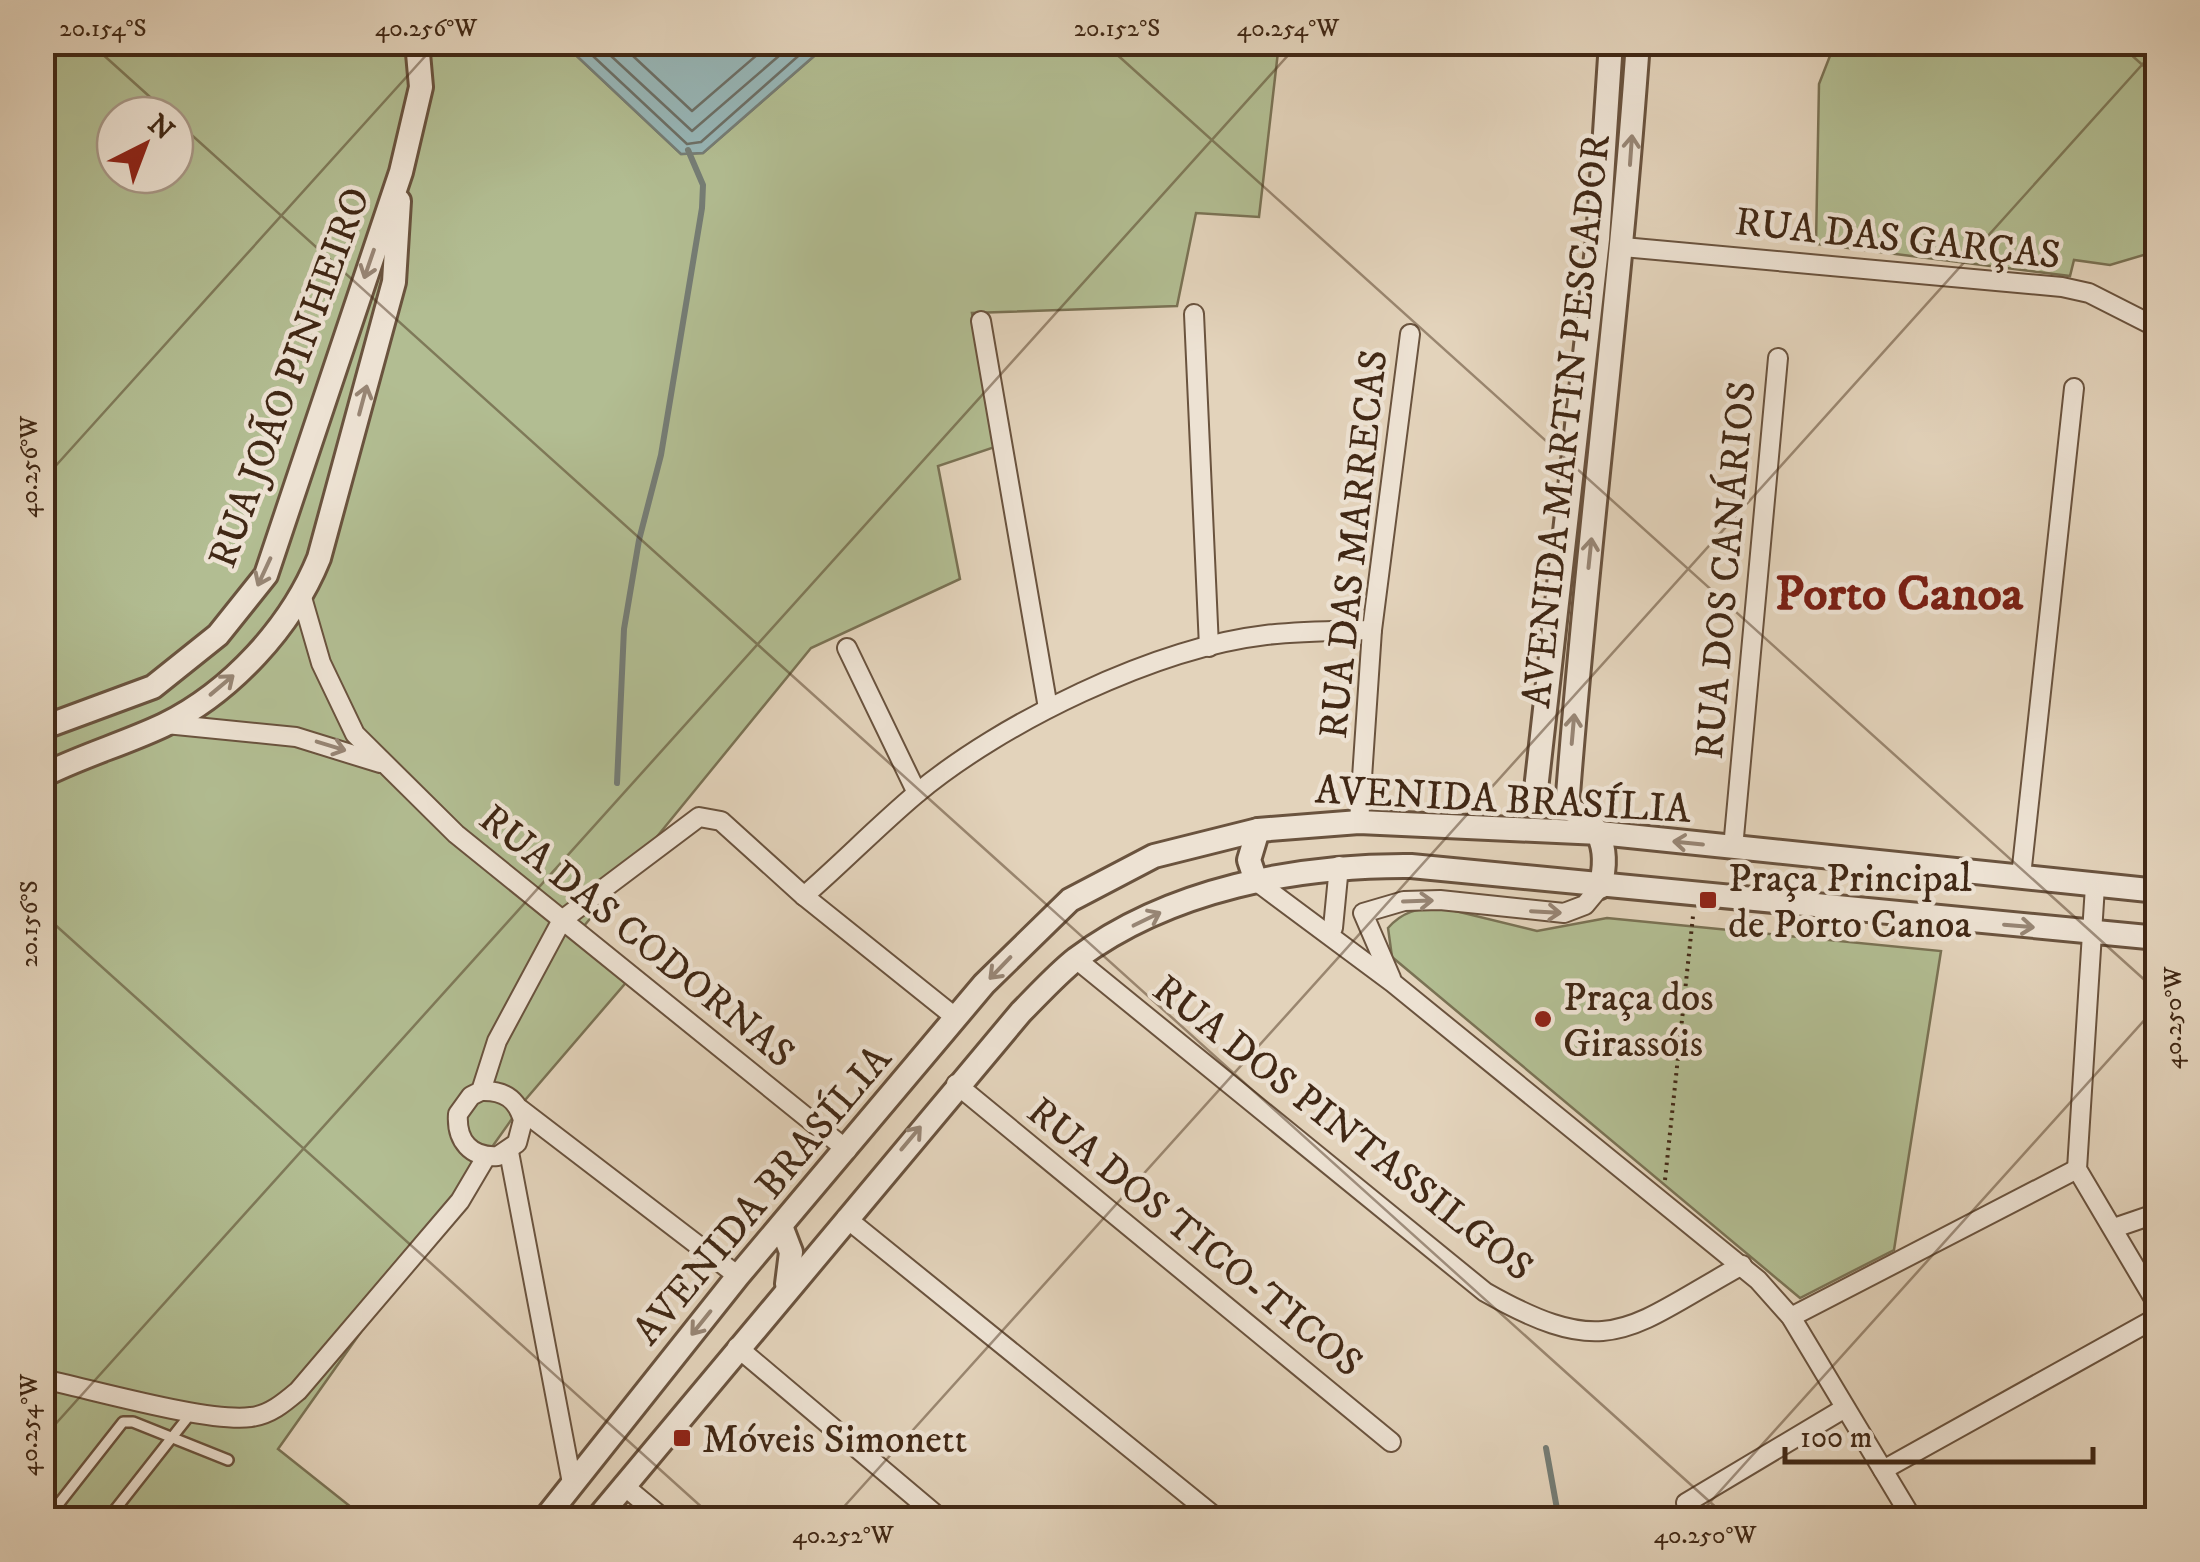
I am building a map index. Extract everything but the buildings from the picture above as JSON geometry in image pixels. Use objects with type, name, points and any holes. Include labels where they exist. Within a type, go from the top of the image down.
[{"type":"street","name":"RUA JOÃO PINHEIRO","points":[[42,728],[153,687],[218,635],[266,575],[401,172],[421,87],[417,42]]},
{"type":"street","name":"AVENIDA MARTIN PESCADOR","points":[[1534,807],[1598,239],[1611,42]]},
{"type":"street","name":"AVENIDA MARTIN PESCADOR","points":[[1567,808],[1624,247],[1638,42]]},
{"type":"street","name":"RUA JOÃO PINHEIRO","points":[[42,776],[166,724],[196,707],[248,662],[301,594],[319,558],[394,282],[401,172]]},
{"type":"street","name":"RUA DAS GARÇAS","points":[[1624,247],[2062,287],[2088,293],[2158,328]]},
{"type":"street","points":[[1194,314],[1209,648]]},
{"type":"street","points":[[981,321],[1048,708]]},
{"type":"street","name":"RUA DAS MARRECAS","points":[[1359,822],[1372,630],[1410,334]]},
{"type":"street","name":"RUA DOS CANÁRIOS","points":[[1733,848],[1778,358]]},
{"type":"street","points":[[2021,876],[2074,388]]},
{"type":"street","name":"RUA DAS CODORNAS","points":[[301,594],[332,692],[355,734],[456,834],[847,1150]]},
{"type":"street","points":[[804,896],[916,793],[974,751],[1048,708],[1209,648],[1264,635],[1372,630]]},
{"type":"street","points":[[847,648],[916,793]]},
{"type":"street","name":"RUA DAS CODORNAS","points":[[166,724],[284,735],[390,767]]},
{"type":"street","points":[[1329,930],[1364,913],[1404,901],[1440,900],[1564,913],[1585,906],[1600,888],[1604,861],[1600,834],[1586,817],[1567,808],[1534,807],[1504,829]]},
{"type":"street","points":[[520,1109],[522,1132],[508,1152],[486,1157],[466,1146],[457,1126],[463,1104],[481,1091],[497,1041],[562,920],[699,816],[721,821],[804,896],[956,1017]]},
{"type":"street","name":"AVENIDA BRASÍLIA","points":[[544,1520],[738,1276],[956,1017],[1031,935],[1093,884],[1154,856],[1258,830],[1359,822],[1600,834],[2158,892]]},
{"type":"street","points":[[1258,830],[1249,860],[1256,882],[1329,930],[1742,1266],[1791,1318],[1913,1520]]},
{"type":"street","points":[[1329,930],[1339,866]]},
{"type":"street","name":"AVENIDA BRASÍLIA","points":[[596,1520],[956,1084],[1076,959],[1165,910],[1256,882],[1339,866],[1487,872],[1600,888],[2158,938]]},
{"type":"street","points":[[1883,1470],[2156,1318],[2154,1299],[2077,1169],[2094,886]]},
{"type":"street","points":[[1364,913],[1393,983]]},
{"type":"street","name":"RUA DOS PINTASSILGOS","points":[[1076,959],[1485,1292],[1543,1322],[1570,1331],[1623,1330],[1742,1266]]},
{"type":"street","name":"RUA DOS TICO-TICOS","points":[[956,1084],[1391,1442]]},
{"type":"street","points":[[481,1091],[504,1093],[738,1276]]},
{"type":"street","points":[[847,1150],[883,1172]]},
{"type":"street","points":[[508,1152],[572,1484]]},
{"type":"street","points":[[42,1379],[251,1418],[282,1405],[460,1202],[486,1157]]},
{"type":"street","points":[[1791,1318],[2077,1169]]},
{"type":"street","points":[[2114,1228],[2158,1214]]},
{"type":"street","points":[[846,1218],[1218,1520]]},
{"type":"street","points":[[780,1226],[791,1252],[786,1287]]},
{"type":"street","points":[[737,1348],[942,1520]]},
{"type":"street","points":[[1686,1503],[1845,1408]]},
{"type":"street","points":[[623,1485],[664,1520]]},
{"type":"street","points":[[2149,1520],[2158,1515]]},
{"type":"lane","points":[[1540,768],[1570,770]]},
{"type":"lane","points":[[107,1520],[193,1410]]},
{"type":"lane","points":[[46,1520],[119,1424],[133,1422],[228,1460]]},
{"type":"path","points":[[1663,1202],[1695,896]]},
{"type":"green space","points":[[42,43],[563,43],[681,154],[703,153],[829,43],[1279,43],[1259,217],[1196,213],[1177,306],[972,313],[995,447],[938,466],[960,579],[811,648],[584,926],[635,972],[526,1099],[278,1449],[366,1519],[43,1519]]},
{"type":"green space","points":[[1835,43],[2157,43],[2157,251],[2110,265],[2074,260],[2070,276],[1816,244],[1819,84]]},
{"type":"green space","points":[[1439,907],[1537,931],[1607,918],[1941,951],[1894,1250],[1800,1298],[1392,957],[1388,928],[1411,912]]},
{"type":"water","points":[[563,43],[829,43],[703,153],[681,154]]},
{"type":"waterway","points":[[617,783],[624,629],[639,540],[661,455],[702,208],[703,185],[688,150]]},
{"type":"waterway","points":[[1546,1448],[1559,1520]]},
{"type":"place","name":"Praça Principal de Porto Canoa","points":[[1708,900]]},
{"type":"place","name":"Praça dos Girassóis","points":[[1543,1019]]},
{"type":"place","name":"Móveis Simonett","points":[[682,1438]]},
{"type":"district","name":"Porto Canoa","points":[[1899,591]]}]
